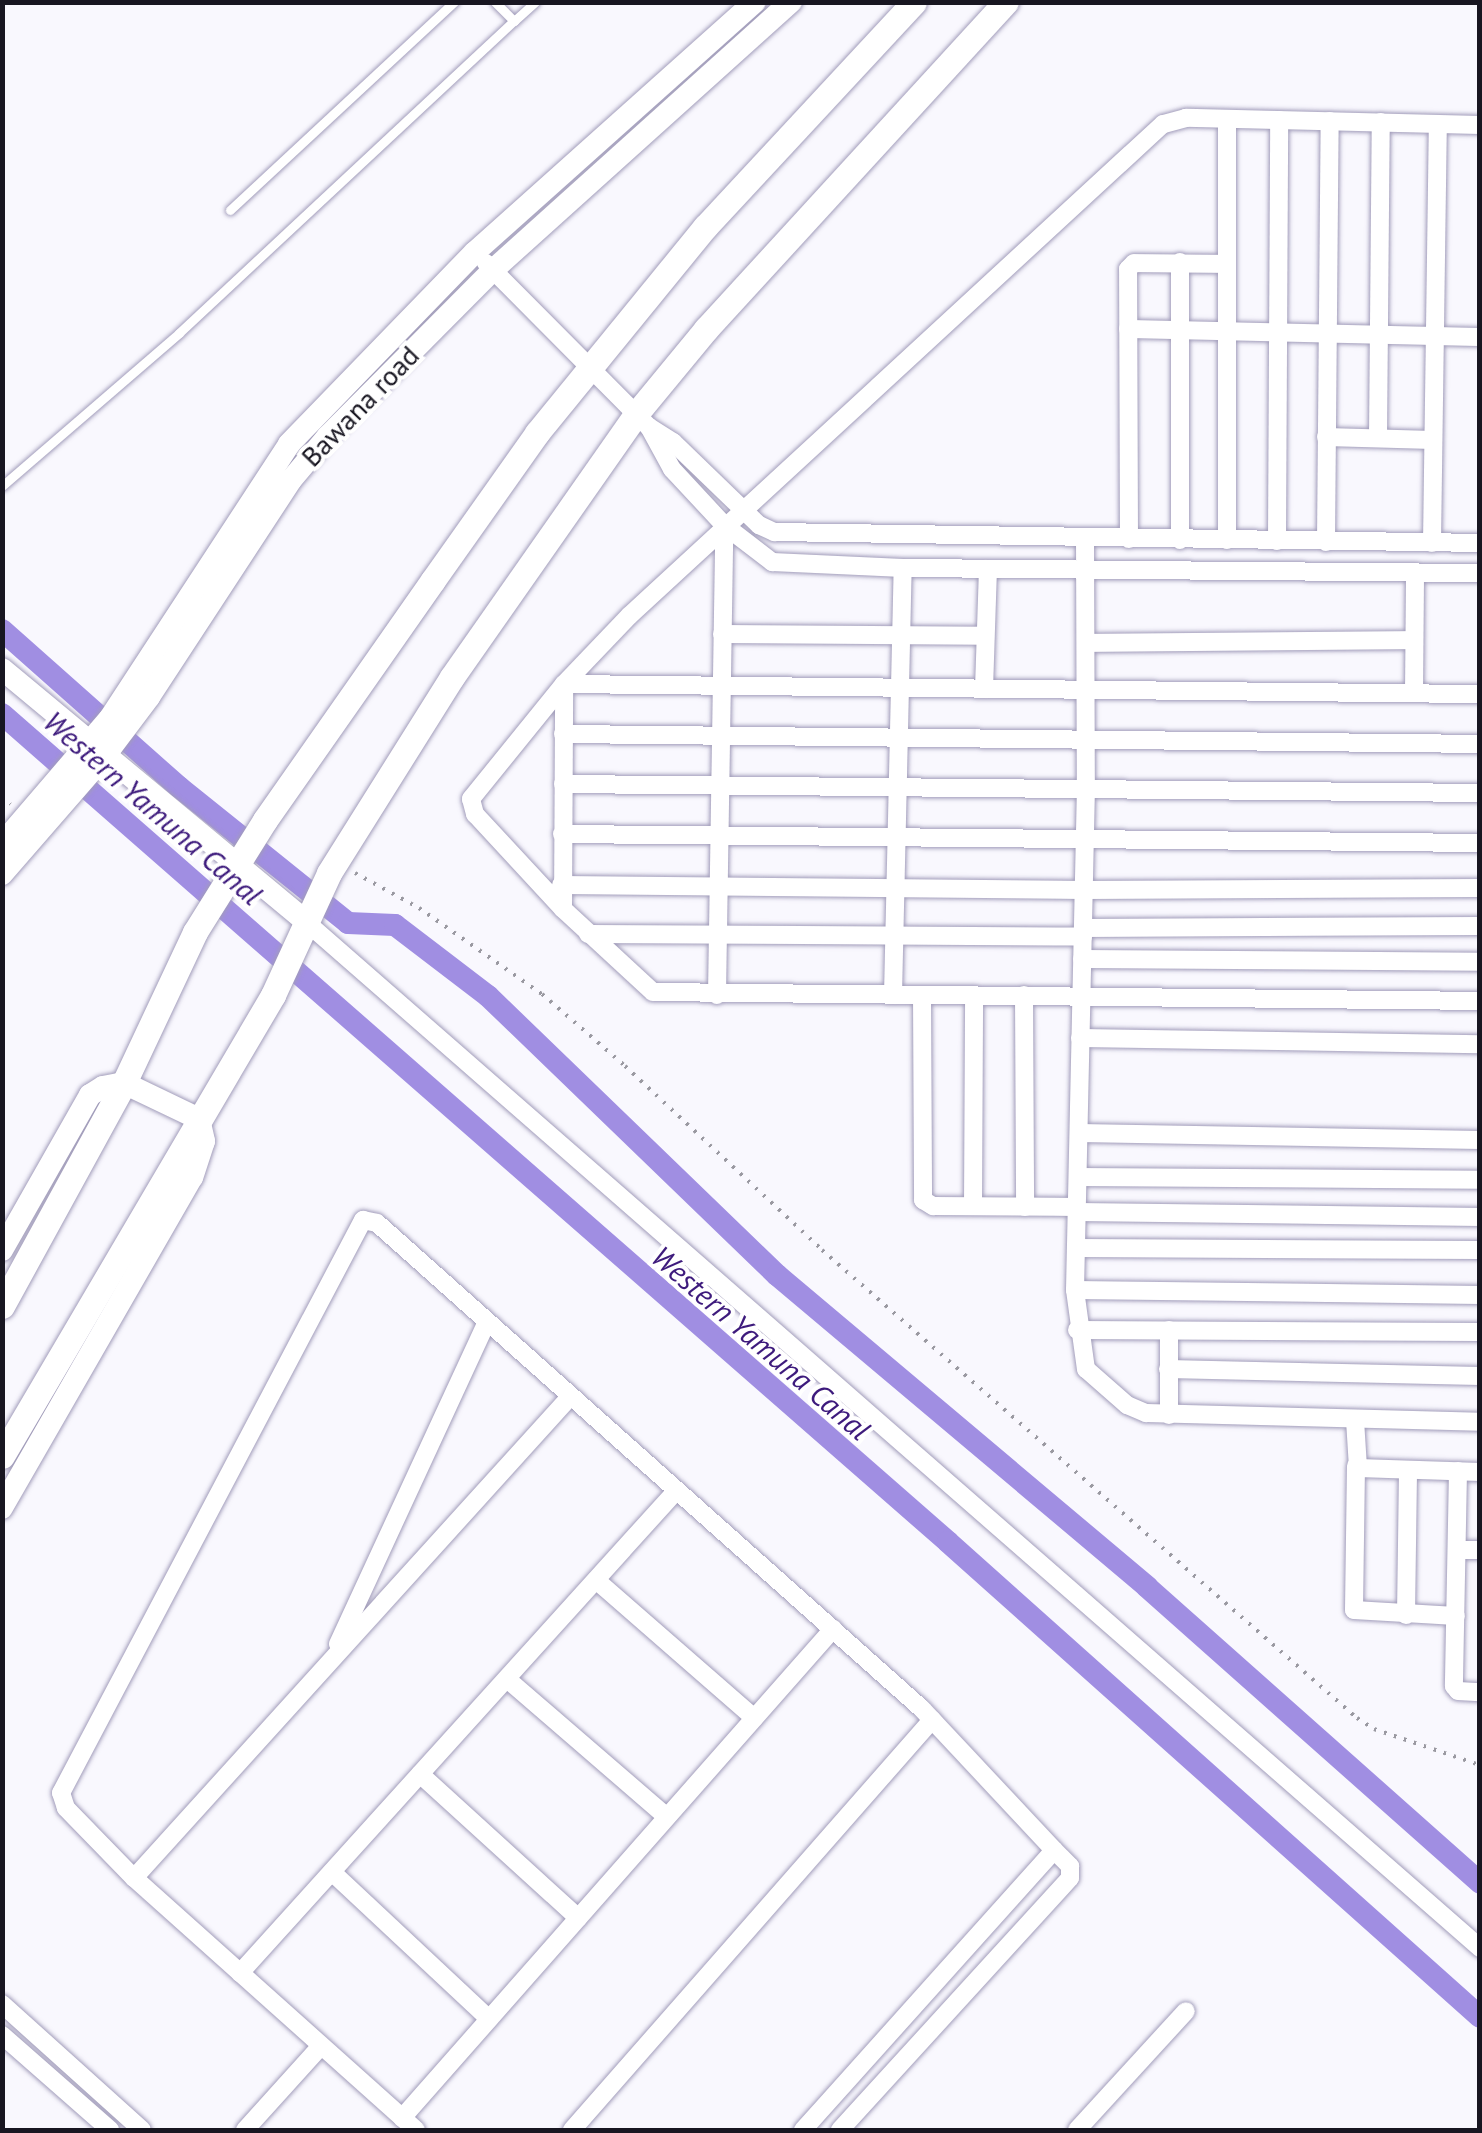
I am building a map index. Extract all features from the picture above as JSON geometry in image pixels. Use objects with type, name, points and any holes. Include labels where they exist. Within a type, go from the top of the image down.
[{"type":"main road","points":[[2,1306],[124,1083],[195,932],[265,820],[527,448],[590,366],[705,227],[914,2]]},
{"type":"main road","points":[[2,1456],[273,995],[333,868],[452,677],[706,329],[1006,2]]},
{"type":"street","name":"Bawana road","points":[[97,750],[289,444],[476,252],[754,2]]},
{"type":"street","name":"Bawana road","points":[[2,874],[54,801],[186,644],[308,458],[493,270],[791,2]]},
{"type":"street","points":[[1480,124],[1186,118],[1163,124],[724,525],[564,684],[471,799],[474,814],[563,909],[654,992],[1480,1001]]},
{"type":"street","points":[[1227,119],[1227,540]]},
{"type":"street","points":[[1276,541],[1279,120]]},
{"type":"street","points":[[1326,542],[1330,121]]},
{"type":"street","points":[[1378,438],[1381,122]]},
{"type":"street","points":[[1432,543],[1438,124]]},
{"type":"street","points":[[476,252],[643,420],[672,442],[741,509],[760,525],[791,536],[1480,543]]},
{"type":"street","points":[[1180,262],[1180,540]]},
{"type":"street","points":[[1129,539],[1130,266],[1227,264]]},
{"type":"street","points":[[1128,329],[1480,337]]},
{"type":"street","points":[[643,420],[662,458],[724,525],[772,562],[903,568],[1480,573]]},
{"type":"street","points":[[1326,437],[1432,440]]},
{"type":"street","points":[[716,995],[724,525]]},
{"type":"street","points":[[1085,539],[1086,786],[1075,1290],[1081,1357],[1092,1379],[1137,1410],[1169,1415],[1480,1422]]},
{"type":"street","points":[[893,995],[903,568]]},
{"type":"street","points":[[984,689],[988,568]]},
{"type":"street","points":[[1414,693],[1415,572]]},
{"type":"street","points":[[722,634],[985,636]]},
{"type":"street","points":[[1086,644],[1414,640]]},
{"type":"street","points":[[2,669],[306,920],[1480,1948]]},
{"type":"street","points":[[564,684],[1480,694]]},
{"type":"street","points":[[563,909],[564,684]]},
{"type":"street","points":[[563,734],[1480,744]]},
{"type":"street","points":[[563,784],[1480,792]]},
{"type":"street","name":"Bawana road","points":[[2,844],[54,801]]},
{"type":"street","points":[[562,834],[1480,842]]},
{"type":"street","points":[[562,885],[1084,890],[1480,888]]},
{"type":"street","points":[[588,934],[894,936],[1480,926]]},
{"type":"street","points":[[1082,959],[1480,962]]},
{"type":"street","points":[[922,995],[922,1196],[933,1206],[1480,1217]]},
{"type":"street","points":[[973,1206],[974,995]]},
{"type":"street","points":[[1024,995],[1026,1207]]},
{"type":"street","points":[[1080,1038],[1480,1044]]},
{"type":"street","points":[[2,1250],[12,1219],[90,1095],[124,1083],[198,1120],[204,1141],[192,1178],[2,1508]]},
{"type":"street","points":[[1078,1133],[1480,1140]]},
{"type":"street","points":[[1078,1178],[1480,1180]]},
{"type":"street","points":[[833,1629],[490,2019],[409,2124],[134,1878],[66,1808],[61,1793],[356,1225],[369,1219],[377,1223],[569,1398],[833,1629],[932,1720],[1070,1866],[1070,1878],[840,2130]]},
{"type":"street","points":[[1076,1248],[1480,1250]]},
{"type":"street","points":[[1075,1290],[1480,1294]]},
{"type":"street","points":[[330,1662],[487,1322]]},
{"type":"street","points":[[1077,1330],[1480,1332]]},
{"type":"street","points":[[1169,1330],[1169,1415]]},
{"type":"street","points":[[1168,1370],[1480,1376]]},
{"type":"street","points":[[134,1878],[569,1398]]},
{"type":"street","points":[[1356,1420],[1353,1606],[1362,1614],[1456,1616]]},
{"type":"street","points":[[1356,1466],[1480,1472]]},
{"type":"street","points":[[1406,1615],[1408,1470]]},
{"type":"street","points":[[1458,1471],[1454,1686],[1461,1692],[1480,1692]]},
{"type":"street","points":[[240,1973],[676,1492]]},
{"type":"street","points":[[1456,1550],[1480,1550]]},
{"type":"street","points":[[596,1580],[754,1718]]},
{"type":"street","points":[[507,1679],[668,1816]]},
{"type":"street","points":[[572,2130],[932,1720]]},
{"type":"street","points":[[420,1774],[578,1918]]},
{"type":"street","points":[[803,2130],[1054,1850]]},
{"type":"street","points":[[332,1872],[490,2019]]},
{"type":"street","points":[[2,2004],[142,2130]]},
{"type":"street","points":[[1077,2130],[1186,2011]]},
{"type":"street","points":[[2,2035],[110,2130]]},
{"type":"street","points":[[245,2130],[321,2046]]},
{"type":"lane","points":[[230,210],[454,2]]},
{"type":"lane","points":[[495,2],[514,21]]},
{"type":"lane","points":[[2,486],[180,333],[536,2]]},
{"type":"path","points":[[333,868],[419,908],[542,994],[835,1262],[1357,1718],[1374,1729],[1480,1765]]},
{"type":"waterway","points":[[2,630],[179,787],[348,923],[395,925],[488,996],[777,1275],[1147,1587],[1480,1883]]},
{"type":"waterway","name":"Western Yamuna Canal","points":[[2,714],[948,1542],[1480,2017]]}]
